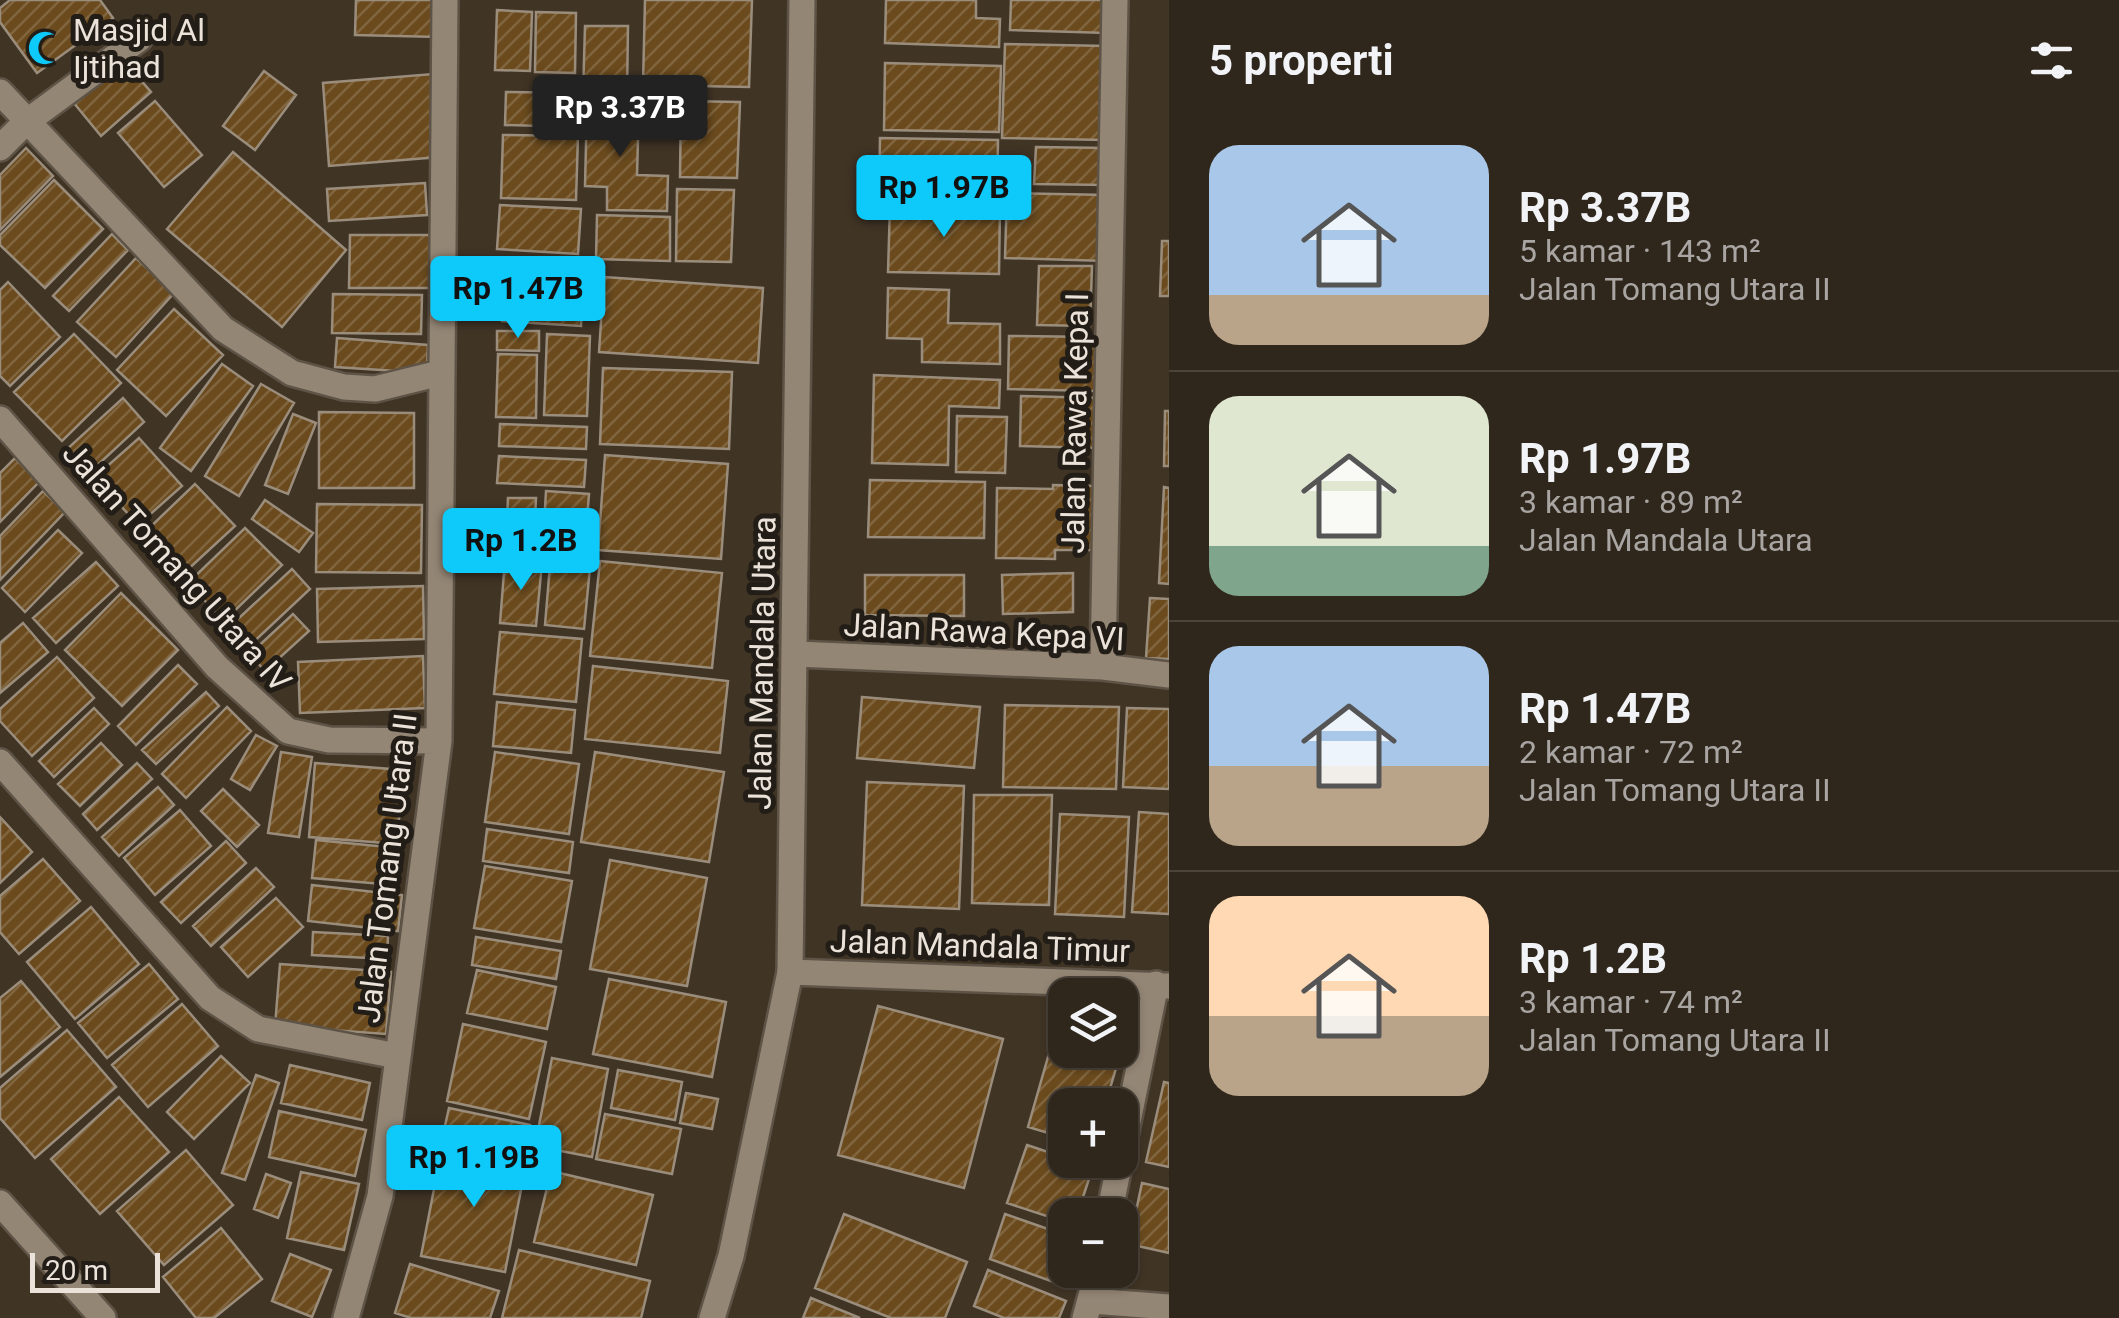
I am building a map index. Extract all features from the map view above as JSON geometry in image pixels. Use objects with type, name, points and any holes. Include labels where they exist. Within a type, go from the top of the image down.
[{"type":"street","name":"Jalan Tomang Utara II","points":[[346,1318],[380,1196],[439,741],[444,0]]},
{"type":"street","name":"Jalan Mandala Utara","points":[[712,1318],[731,1256],[790,972],[802,0]]},
{"type":"street","name":"Jalan Rawa Kepa I","points":[[1103,667],[1114,0]]},
{"type":"street","points":[[0,148],[26,123],[139,39]]},
{"type":"street","points":[[0,92],[224,329],[292,373],[375,390],[440,373]]},
{"type":"street","name":"Jalan Tomang Utara IV","points":[[0,420],[217,667],[288,732],[330,740],[439,741]]},
{"type":"street","name":"Jalan Rawa Kepa VI","points":[[796,654],[1103,667],[1169,675]]},
{"type":"street","points":[[0,762],[210,998],[258,1029],[397,1056]]},
{"type":"street","name":"Jalan Mandala Timur","points":[[790,972],[1162,985]]},
{"type":"street","points":[[1113,1198],[1162,985]]},
{"type":"street","points":[[0,1203],[103,1318]]},
{"type":"street","points":[[1088,1309],[1169,1307]]},
{"type":"building","name":"Masjid Al Ijtihad","points":[[10,0],[100,0],[113,18],[37,73],[0,22],[0,8]]},
{"type":"building","points":[[356,0],[440,0],[439,37],[355,35]]},
{"type":"building","points":[[645,0],[752,0],[749,87],[643,85]]},
{"type":"building","points":[[886,0],[976,0],[976,18],[1000,19],[999,47],[885,43]]},
{"type":"building","points":[[1011,0],[1108,0],[1107,33],[1010,30]]},
{"type":"building","points":[[497,10],[532,12],[530,71],[495,70]]},
{"type":"building","points":[[536,12],[576,13],[575,73],[535,72]]},
{"type":"building","points":[[585,26],[628,26],[627,96],[583,95]]},
{"type":"building","points":[[1005,44],[1108,46],[1105,140],[1002,138]]},
{"type":"building","points":[[122,59],[151,92],[101,136],[73,102]]},
{"type":"building","points":[[885,63],[1001,66],[999,132],[884,130]]},
{"type":"building","points":[[264,71],[296,95],[255,150],[223,126]]},
{"type":"building","points":[[433,74],[439,157],[329,166],[323,83]]},
{"type":"building","points":[[506,92],[578,93],[578,127],[505,125]]},
{"type":"building","points":[[155,101],[202,155],[164,187],[118,133]]},
{"type":"building","points":[[681,101],[740,102],[737,178],[680,177]]},
{"type":"building","points":[[587,104],[639,105],[637,175],[668,176],[667,211],[607,210],[607,187],[585,186]]},
{"type":"building","points":[[503,135],[578,136],[576,200],[501,198]]},
{"type":"building","points":[[880,138],[998,140],[997,197],[879,195]]},
{"type":"building","points":[[1036,147],[1108,148],[1107,185],[1034,184]]},
{"type":"building","points":[[26,148],[53,176],[0,230],[0,175]]},
{"type":"building","points":[[233,152],[346,250],[282,327],[167,229]]},
{"type":"building","points":[[54,180],[103,229],[45,288],[0,245],[0,235]]},
{"type":"building","points":[[425,183],[427,215],[329,221],[327,189]]},
{"type":"building","points":[[677,189],[734,190],[731,262],[676,261]]},
{"type":"building","points":[[1007,193],[1108,195],[1106,261],[1005,258]]},
{"type":"building","points":[[500,205],[581,209],[578,254],[497,249]]},
{"type":"building","points":[[890,205],[1000,207],[999,274],[888,272]]},
{"type":"building","points":[[597,215],[670,217],[670,261],[596,259]]},
{"type":"building","points":[[112,234],[128,250],[69,311],[53,296]]},
{"type":"building","points":[[350,235],[438,235],[437,288],[349,288]]},
{"type":"building","points":[[1162,241],[1169,241],[1169,296],[1160,296]]},
{"type":"building","points":[[136,258],[174,293],[116,357],[77,322]]},
{"type":"building","points":[[506,258],[585,263],[581,326],[502,321]]},
{"type":"building","points":[[1039,266],[1092,266],[1090,326],[1037,325]]},
{"type":"building","points":[[604,277],[763,288],[758,363],[599,352]]},
{"type":"building","points":[[8,282],[60,337],[10,386],[0,376],[0,290]]},
{"type":"building","points":[[888,288],[949,290],[948,323],[1000,324],[1000,364],[922,362],[922,339],[887,338]]},
{"type":"building","points":[[333,294],[422,295],[421,334],[332,333]]},
{"type":"building","points":[[174,309],[223,355],[166,416],[117,370]]},
{"type":"building","points":[[497,331],[539,331],[539,351],[497,350]]},
{"type":"building","points":[[74,334],[121,383],[62,441],[14,392]]},
{"type":"building","points":[[547,334],[590,336],[587,416],[544,415]]},
{"type":"building","points":[[1009,336],[1098,337],[1096,391],[1008,389]]},
{"type":"building","points":[[337,338],[428,345],[427,373],[335,367]]},
{"type":"building","points":[[498,354],[537,355],[536,418],[496,417]]},
{"type":"building","points":[[222,364],[253,386],[191,471],[160,448]]},
{"type":"building","points":[[603,368],[732,372],[729,449],[600,444]]},
{"type":"building","points":[[874,375],[1000,380],[999,408],[949,406],[948,465],[872,463]]},
{"type":"building","points":[[261,384],[294,403],[239,496],[205,476]]},
{"type":"building","points":[[1021,396],[1099,398],[1098,448],[1020,446]]},
{"type":"building","points":[[123,398],[144,422],[88,474],[66,450]]},
{"type":"building","points":[[1165,411],[1169,411],[1169,466],[1164,466]]},
{"type":"building","points":[[319,412],[414,413],[414,488],[319,488]]},
{"type":"building","points":[[293,414],[316,423],[288,494],[265,485]]},
{"type":"building","points":[[957,416],[1007,417],[1005,473],[956,472]]},
{"type":"building","points":[[500,424],[587,427],[586,449],[499,446]]},
{"type":"building","points":[[139,438],[182,486],[138,525],[95,477]]},
{"type":"building","points":[[605,455],[728,464],[721,559],[598,550]]},
{"type":"building","points":[[499,456],[586,460],[584,487],[497,483]]},
{"type":"building","points":[[15,458],[39,482],[0,522],[0,473]]},
{"type":"building","points":[[870,480],[985,482],[984,538],[868,537]]},
{"type":"building","points":[[195,484],[235,526],[183,574],[144,533]]},
{"type":"building","points":[[1053,485],[1094,486],[1092,550],[1055,550],[1055,559],[996,558],[997,488],[1053,489]]},
{"type":"building","points":[[1164,487],[1169,488],[1169,584],[1159,583]]},
{"type":"building","points":[[43,491],[65,512],[0,580],[0,536]]},
{"type":"building","points":[[546,491],[589,494],[585,546],[543,543]]},
{"type":"building","points":[[508,498],[536,498],[534,541],[506,540]]},
{"type":"building","points":[[265,500],[313,533],[299,552],[252,519]]},
{"type":"building","points":[[317,504],[422,505],[421,573],[316,572]]},
{"type":"building","points":[[245,528],[282,565],[224,621],[188,583]]},
{"type":"building","points":[[58,530],[82,553],[25,612],[2,588]]},
{"type":"building","points":[[505,560],[542,563],[536,626],[500,623]]},
{"type":"building","points":[[600,561],[722,573],[712,668],[590,656]]},
{"type":"building","points":[[96,562],[118,586],[56,643],[33,618]]},
{"type":"building","points":[[550,565],[590,568],[584,629],[545,625]]},
{"type":"building","points":[[292,569],[310,589],[245,650],[226,630]]},
{"type":"building","points":[[1073,573],[1073,612],[1003,614],[1002,575]]},
{"type":"building","points":[[865,575],[964,575],[964,616],[865,615]]},
{"type":"building","points":[[423,586],[424,639],[318,642],[317,589]]},
{"type":"building","points":[[121,593],[178,650],[122,706],[65,650]]},
{"type":"building","points":[[1150,598],[1169,599],[1169,659],[1146,658]]},
{"type":"building","points":[[293,614],[309,631],[265,671],[250,654]]},
{"type":"building","points":[[23,623],[48,652],[0,693],[0,643]]},
{"type":"building","points":[[500,632],[582,639],[576,702],[494,694]]},
{"type":"building","points":[[423,656],[425,708],[300,713],[298,662]]},
{"type":"building","points":[[57,657],[94,698],[32,756],[0,721],[0,709]]},
{"type":"building","points":[[178,665],[197,684],[136,745],[118,726]]},
{"type":"building","points":[[593,666],[728,681],[720,753],[585,739]]},
{"type":"building","points":[[206,692],[219,706],[156,764],[142,750]]},
{"type":"building","points":[[862,697],[980,707],[974,768],[857,758]]},
{"type":"building","points":[[497,702],[575,710],[571,753],[493,746]]},
{"type":"building","points":[[1005,705],[1119,707],[1116,789],[1003,787]]},
{"type":"building","points":[[227,707],[251,731],[186,798],[162,774]]},
{"type":"building","points":[[94,708],[109,724],[54,777],[39,761]]},
{"type":"building","points":[[1127,708],[1169,709],[1169,789],[1123,787]]},
{"type":"building","points":[[256,735],[277,746],[250,790],[231,779]]},
{"type":"building","points":[[101,743],[122,765],[80,806],[58,784]]},
{"type":"building","points":[[281,752],[312,757],[299,837],[268,833]]},
{"type":"building","points":[[495,752],[579,764],[569,834],[485,822]]},
{"type":"building","points":[[595,752],[724,772],[709,862],[581,842]]},
{"type":"building","points":[[137,763],[152,779],[97,830],[83,814]]},
{"type":"building","points":[[315,763],[403,770],[397,844],[309,837]]},
{"type":"building","points":[[867,782],[964,786],[959,909],[862,905]]},
{"type":"building","points":[[158,787],[174,805],[119,856],[102,837]]},
{"type":"building","points":[[223,789],[259,825],[237,847],[201,811]]},
{"type":"building","points":[[974,795],[1052,795],[1049,905],[972,903]]},
{"type":"building","points":[[180,810],[211,846],[155,895],[124,858]]},
{"type":"building","points":[[1139,812],[1169,814],[1169,914],[1132,912]]},
{"type":"building","points":[[1060,814],[1129,817],[1124,917],[1055,914]]},
{"type":"building","points":[[0,817],[32,852],[0,883]]},
{"type":"building","points":[[487,829],[573,842],[569,873],[483,861]]},
{"type":"building","points":[[316,840],[398,848],[394,885],[312,878]]},
{"type":"building","points":[[226,841],[246,863],[181,923],[161,902]]},
{"type":"building","points":[[43,859],[80,901],[19,954],[0,932],[0,896]]},
{"type":"building","points":[[610,860],[707,878],[687,986],[590,969]]},
{"type":"building","points":[[485,866],[572,881],[561,942],[474,928]]},
{"type":"building","points":[[256,868],[274,887],[211,946],[193,926]]},
{"type":"building","points":[[312,885],[402,895],[398,931],[308,921]]},
{"type":"building","points":[[276,898],[303,927],[248,977],[221,947]]},
{"type":"building","points":[[91,907],[139,964],[75,1019],[27,962]]},
{"type":"building","points":[[313,932],[388,936],[387,959],[312,955]]},
{"type":"building","points":[[476,937],[561,951],[556,979],[472,965]]},
{"type":"building","points":[[149,964],[178,999],[107,1058],[78,1023]]},
{"type":"building","points":[[280,964],[391,972],[386,1034],[275,1026]]},
{"type":"building","points":[[477,970],[556,987],[547,1029],[467,1013]]},
{"type":"building","points":[[609,979],[726,1002],[712,1077],[593,1054]]},
{"type":"building","points":[[21,981],[60,1027],[0,1077],[0,998]]},
{"type":"building","points":[[182,1004],[218,1046],[148,1107],[112,1065]]},
{"type":"building","points":[[878,1006],[1003,1039],[964,1188],[838,1155]]},
{"type":"building","points":[[463,1024],[546,1042],[529,1119],[447,1101]]},
{"type":"building","points":[[67,1030],[116,1087],[35,1158],[0,1118],[0,1088]]},
{"type":"building","points":[[221,1056],[250,1083],[194,1139],[167,1112]]},
{"type":"building","points":[[1048,1057],[1048,1068],[1116,1068],[1110,1088],[1048,1088],[1048,1133],[1028,1127]]},
{"type":"building","points":[[552,1058],[608,1069],[592,1157],[535,1146]]},
{"type":"building","points":[[290,1065],[370,1083],[362,1120],[281,1103]]},
{"type":"building","points":[[618,1070],[682,1082],[675,1120],[611,1108]]},
{"type":"building","points":[[256,1075],[279,1083],[245,1180],[222,1173]]},
{"type":"building","points":[[1164,1082],[1169,1083],[1169,1167],[1146,1162]]},
{"type":"building","points":[[686,1093],[718,1099],[712,1129],[680,1123]]},
{"type":"building","points":[[119,1097],[169,1152],[100,1214],[51,1159]]},
{"type":"building","points":[[449,1108],[530,1125],[524,1155],[442,1139]]},
{"type":"building","points":[[279,1111],[366,1130],[355,1176],[269,1157]]},
{"type":"building","points":[[605,1114],[681,1129],[672,1174],[596,1159]]},
{"type":"building","points":[[1027,1145],[1048,1152],[1048,1178],[1089,1178],[1083,1198],[1048,1198],[1048,1216],[1007,1203]]},
{"type":"building","points":[[442,1148],[526,1164],[505,1272],[421,1256]]},
{"type":"building","points":[[186,1150],[233,1205],[164,1265],[117,1211]]},
{"type":"building","points":[[551,1171],[653,1195],[636,1265],[534,1242]]},
{"type":"building","points":[[301,1172],[359,1184],[344,1250],[287,1238]]},
{"type":"building","points":[[266,1174],[291,1183],[278,1218],[254,1209]]},
{"type":"building","points":[[1142,1183],[1169,1189],[1169,1253],[1138,1246]]},
{"type":"building","points":[[844,1214],[967,1262],[945,1318],[891,1318],[815,1288]]},
{"type":"building","points":[[1005,1214],[1048,1229],[1048,1280],[990,1259]]},
{"type":"building","points":[[221,1228],[262,1279],[214,1318],[196,1318],[163,1277]]},
{"type":"building","points":[[519,1250],[650,1281],[641,1318],[502,1318]]},
{"type":"building","points":[[290,1254],[331,1270],[312,1317],[272,1301]]},
{"type":"building","points":[[410,1264],[499,1291],[490,1318],[411,1318],[395,1313]]},
{"type":"building","points":[[988,1270],[1066,1301],[1059,1318],[1004,1318],[974,1306]]},
{"type":"building","points":[[811,1298],[860,1318],[803,1318]]},
{"type":"place","name":"Masjid Al Ijtihad","points":[[45,48]]}]
